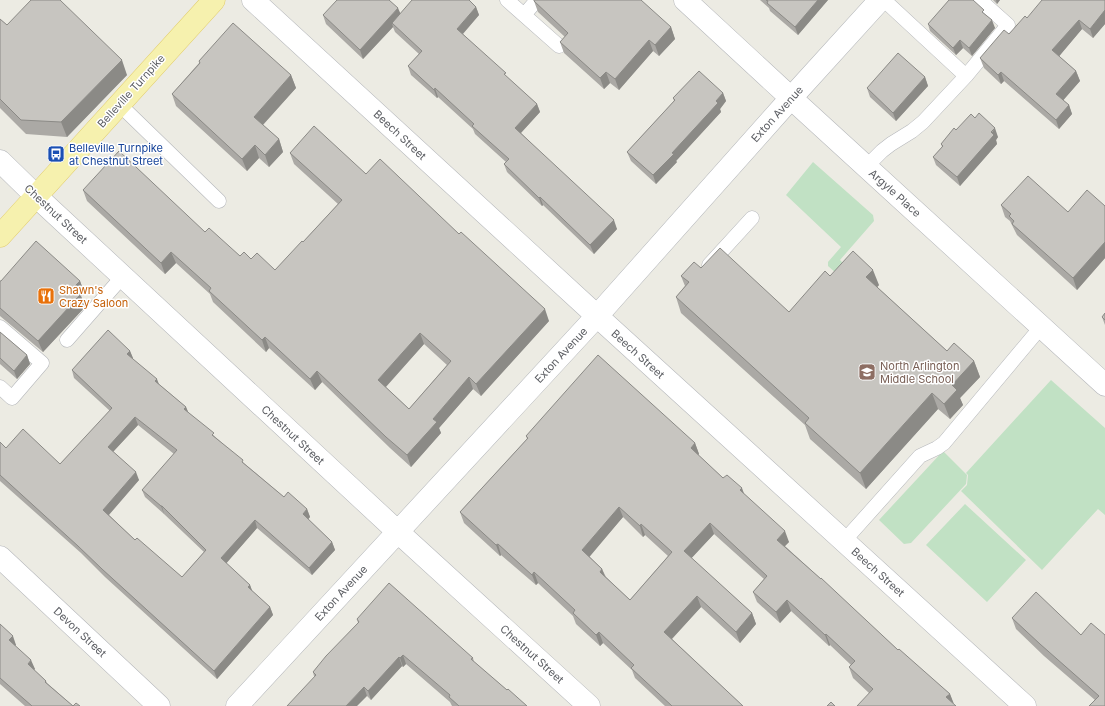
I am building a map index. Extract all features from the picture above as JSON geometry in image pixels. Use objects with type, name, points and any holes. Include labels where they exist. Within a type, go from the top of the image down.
[{"type":"main road","name":"Belleville Turnpike","points":[[0,236],[214,0]]},
{"type":"street","name":"Beech Street","points":[[254,0],[597,316],[1025,706]]},
{"type":"street","name":"Argyle Place","points":[[685,0],[1105,385]]},
{"type":"street","name":"Exton Avenue","points":[[237,706],[597,316],[880,0]]},
{"type":"street","name":"Chestnut Street","points":[[0,161],[398,532],[590,706]]},
{"type":"street","name":"Devon Street","points":[[0,558],[160,706]]},
{"type":"lane","points":[[507,0],[559,46]]},
{"type":"lane","points":[[524,15],[537,0]]},
{"type":"lane","points":[[884,0],[966,76]]},
{"type":"lane","points":[[866,167],[882,151],[923,122],[966,76],[1008,25],[980,0]]},
{"type":"lane","points":[[119,104],[219,201]]},
{"type":"lane","points":[[709,266],[752,218]]},
{"type":"lane","points":[[67,340],[123,276]]},
{"type":"lane","points":[[0,327],[42,363],[12,398],[0,387]]},
{"type":"lane","points":[[844,541],[920,456],[944,443],[1041,327]]},
{"type":"green space","points":[[813,162],[873,215],[874,221],[840,260],[844,264],[836,273],[828,266],[828,262],[841,247],[786,195]]},
{"type":"green space","points":[[1051,380],[1105,428],[1105,515],[1098,509],[1042,570],[961,491],[967,485],[968,475],[966,473]]},
{"type":"green space","points":[[943,451],[967,475],[966,484],[911,543],[904,544],[879,520]]},
{"type":"green space","points":[[965,504],[1026,560],[987,602],[926,545]]},
{"type":"building","points":[[31,0],[60,0],[122,60],[61,122],[21,120],[0,99],[0,19],[7,25]]},
{"type":"building","points":[[337,0],[389,0],[398,8],[360,50],[323,15]]},
{"type":"building","points":[[412,0],[469,0],[476,7],[457,29],[506,73],[504,74],[537,104],[515,128],[614,220],[590,245],[504,164],[509,159],[472,126],[474,124],[435,88],[434,90],[408,66],[422,51],[392,23]]},
{"type":"building","points":[[534,0],[641,0],[671,27],[655,45],[649,40],[615,79],[606,72],[600,78],[560,42],[568,33]]},
{"type":"building","points":[[766,0],[818,0],[795,27],[767,3],[768,1]]},
{"type":"building","points":[[949,0],[973,0],[984,10],[982,12],[992,20],[969,48],[960,40],[953,48],[928,24]]},
{"type":"building","points":[[1042,0],[1105,0],[1105,10],[1090,29],[1079,20],[1052,50],[1076,71],[1056,94],[1069,105],[1056,120],[1001,72],[998,75],[980,58],[1004,30],[1009,34],[1025,16],[1027,18]]},
{"type":"building","points":[[233,23],[291,75],[254,117],[279,139],[265,155],[255,145],[242,159],[172,94]]},
{"type":"building","points":[[898,53],[925,77],[893,113],[867,88]]},
{"type":"building","points":[[699,71],[723,93],[716,101],[718,103],[672,153],[674,154],[653,175],[627,152],[675,100],[673,98]]},
{"type":"building","points":[[979,113],[995,128],[991,132],[994,135],[957,177],[933,157],[943,146],[941,144],[954,128],[956,130],[971,114],[975,118]]},
{"type":"building","points":[[314,126],[366,174],[380,159],[459,234],[461,232],[545,309],[476,384],[469,377],[433,419],[437,422],[407,455],[317,371],[310,379],[265,337],[262,340],[209,291],[211,288],[171,252],[161,263],[83,190],[119,151],[205,232],[209,228],[240,256],[244,252],[251,259],[257,253],[275,270],[342,200],[290,153]],"holes":[[[420,333],[451,361],[409,409],[378,380]]]},
{"type":"building","points":[[1028,176],[1068,212],[1087,190],[1105,206],[1105,242],[1073,278],[1012,224],[1014,221],[1009,216],[1011,214],[1001,205]]},
{"type":"building","name":"Shawn's Crazy Saloon","points":[[36,241],[80,281],[73,288],[80,295],[38,341],[0,308],[0,281]]},
{"type":"building","points":[[720,248],[789,312],[825,271],[830,276],[853,251],[873,270],[866,277],[947,351],[954,343],[974,361],[952,385],[957,390],[944,404],[932,393],[860,473],[805,423],[809,418],[676,297],[689,282],[681,276],[694,262],[701,268]]},
{"type":"building","points":[[1105,313],[1105,320],[1102,317]]},
{"type":"building","points":[[108,330],[130,351],[127,354],[157,379],[155,381],[186,407],[184,409],[214,433],[212,435],[243,460],[242,462],[284,497],[288,492],[307,509],[303,514],[332,542],[309,568],[255,520],[221,558],[250,585],[248,587],[270,607],[214,671],[0,475],[0,442],[6,448],[23,429],[60,464],[112,408],[72,370]],"holes":[[[135,417],[177,450],[142,490],[162,506],[206,550],[182,577],[137,538],[135,540],[103,510],[136,472],[108,447]]]},
{"type":"building","points":[[0,332],[27,355],[14,371],[0,358]]},
{"type":"building","points":[[598,355],[695,443],[691,448],[723,478],[727,475],[742,488],[740,490],[785,531],[777,540],[821,578],[898,650],[899,649],[950,694],[946,697],[956,706],[857,706],[873,689],[849,667],[855,661],[787,600],[776,612],[753,592],[767,576],[710,523],[684,551],[752,613],[736,632],[697,596],[664,632],[743,706],[672,706],[631,668],[634,665],[599,632],[596,635],[573,613],[575,610],[534,572],[532,575],[460,512],[528,438],[526,436]],"holes":[[[619,507],[640,526],[641,524],[672,552],[630,600],[600,572],[602,569],[582,550]]]},
{"type":"building","points":[[389,583],[473,658],[471,659],[527,706],[459,706],[449,697],[450,695],[403,655],[400,658],[399,657],[368,691],[364,687],[346,706],[287,706],[316,675],[313,672],[326,656],[359,622],[357,619]]},
{"type":"building","points":[[1036,592],[1081,635],[1091,623],[1105,635],[1105,706],[1089,706],[1099,696],[1012,618]]},
{"type":"building","points":[[0,624],[13,636],[9,640],[31,660],[28,664],[46,681],[45,682],[73,706],[32,706],[0,678]]},
{"type":"building","points":[[831,702],[835,706],[827,706]]},
{"type":"building","points":[[76,703],[80,706],[73,706]]},
{"type":"place","name":"Belleville Turnpike at Chestnut Street","points":[[56,154]]},
{"type":"place","name":"Shawn's Crazy Saloon","points":[[46,296]]},
{"type":"place","name":"North Arlington Middle School","points":[[867,372]]}]
